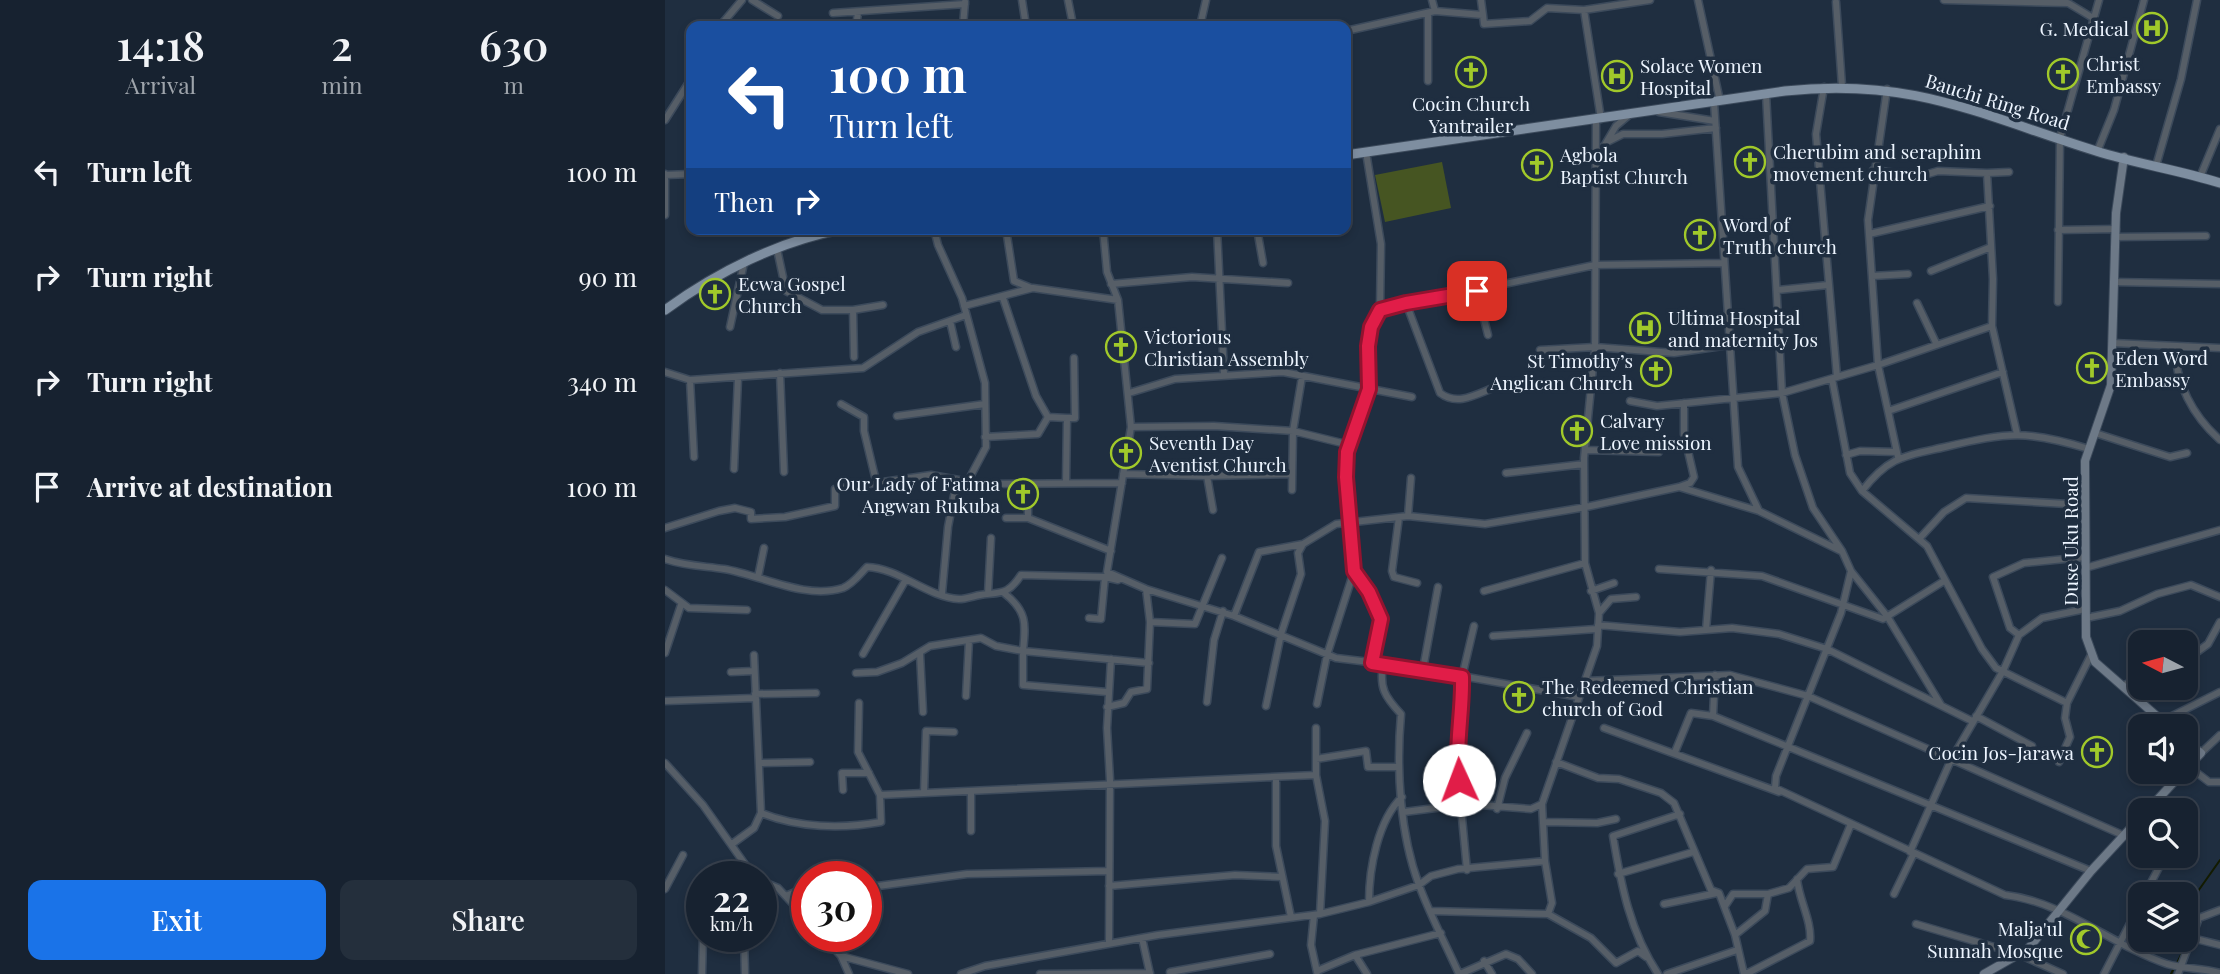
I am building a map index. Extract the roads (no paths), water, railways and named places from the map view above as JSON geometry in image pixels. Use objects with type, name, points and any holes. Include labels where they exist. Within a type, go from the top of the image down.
[{"type":"main road","name":"Bauchi Ring Road","points":[[1351,154],[1766,94],[1842,86],[1887,89],[1952,102],[2097,152],[2220,183]]},
{"type":"main road","points":[[665,310],[744,263],[814,235]]},
{"type":"street","points":[[724,21],[740,0]]},
{"type":"street","points":[[752,0],[778,16]]},
{"type":"street","points":[[1021,0],[1025,21]]},
{"type":"street","points":[[1068,0],[1072,21]]},
{"type":"street","points":[[1201,21],[1206,0]]},
{"type":"street","points":[[1428,82],[1432,0]]},
{"type":"street","points":[[1481,0],[1484,24],[1530,21],[1547,8],[1584,10],[1650,0]]},
{"type":"street","points":[[1565,0],[1566,9]]},
{"type":"street","points":[[1698,0],[1717,102],[1716,125],[1738,467],[1759,512]]},
{"type":"street","points":[[1944,0],[2068,3],[2093,18]]},
{"type":"street","points":[[2058,302],[2060,138],[2099,0]]},
{"type":"street","points":[[2097,152],[2114,110],[2144,0]]},
{"type":"street","points":[[2156,166],[2181,79],[2197,0]]},
{"type":"street","points":[[833,13],[965,2],[963,21]]},
{"type":"street","points":[[1836,2],[1842,86]]},
{"type":"street","points":[[1548,914],[1552,903],[1545,861],[1542,804],[1597,646],[1599,613],[1585,563],[1584,464],[1595,347],[1598,120],[1584,10]]},
{"type":"street","points":[[1351,30],[1431,12],[1483,15]]},
{"type":"street","points":[[857,21],[858,13]]},
{"type":"street","points":[[665,120],[686,87]]},
{"type":"street","points":[[1824,87],[1816,134],[1834,378],[1850,473],[1862,491],[1919,539],[1933,555],[1944,581],[1982,649],[1996,668],[2067,703]]},
{"type":"street","points":[[1887,89],[1873,170],[1869,234],[1878,365],[1898,454]]},
{"type":"street","points":[[1766,94],[1782,393],[1795,455],[1814,508],[1842,551],[1851,571],[1887,616],[1942,706]]},
{"type":"street","points":[[1653,111],[1716,125]]},
{"type":"street","points":[[1596,160],[1616,126],[1629,115]]},
{"type":"street","points":[[1607,142],[1623,134],[1662,134],[1716,125]]},
{"type":"street","points":[[2200,177],[2220,129]]},
{"type":"street","points":[[1317,704],[1327,655],[1354,571],[1346,477],[1350,445],[1369,389],[1368,346],[1374,318],[1380,310],[1381,244],[1366,152]]},
{"type":"street","name":"Duse Uku Road","points":[[2091,655],[2085,609],[2085,461],[2111,379],[2116,233],[2124,157]]},
{"type":"street","points":[[1873,170],[1921,176],[1938,170],[2009,173]]},
{"type":"street","points":[[1987,173],[1990,206],[1991,326],[2017,434]]},
{"type":"street","points":[[665,215],[665,174],[686,174]]},
{"type":"street","points":[[1869,234],[1990,206]]},
{"type":"street","points":[[2058,230],[2206,236]]},
{"type":"street","points":[[935,235],[964,306],[985,383],[985,437],[982,458],[968,481]]},
{"type":"street","points":[[1007,235],[1014,281],[1033,288],[1118,300]]},
{"type":"street","points":[[1104,235],[1111,284],[1118,300],[1131,427],[1107,572],[1132,584]]},
{"type":"street","points":[[1217,235],[1224,374]]},
{"type":"street","points":[[1258,235],[1263,263]]},
{"type":"street","points":[[1931,271],[1991,247]]},
{"type":"street","points":[[777,249],[786,291],[822,310],[853,310],[883,305]]},
{"type":"street","points":[[730,327],[744,263]]},
{"type":"street","points":[[1380,310],[1595,265],[1724,263]]},
{"type":"street","points":[[1873,276],[1907,274]]},
{"type":"street","points":[[1111,284],[1192,276],[1287,283]]},
{"type":"street","points":[[2114,282],[2220,284]]},
{"type":"street","points":[[1777,290],[1828,285]]},
{"type":"street","points":[[964,306],[1003,298],[1033,288]]},
{"type":"street","points":[[1477,291],[1488,335]]},
{"type":"street","points":[[1003,298],[1036,396],[1048,417]]},
{"type":"street","points":[[1406,303],[1440,393],[1449,400],[1459,400],[1493,388]]},
{"type":"street","points":[[1917,303],[1935,343]]},
{"type":"street","points":[[853,310],[854,358]]},
{"type":"street","points":[[665,372],[690,380],[863,368],[918,332],[966,315]]},
{"type":"street","points":[[950,321],[956,347]]},
{"type":"street","points":[[1630,401],[1657,406],[1782,393],[1878,365],[1935,343],[1991,326]]},
{"type":"street","points":[[2113,343],[2220,348]]},
{"type":"street","points":[[1540,350],[1595,347],[1674,353],[1729,345]]},
{"type":"street","points":[[2175,346],[2175,370],[2200,422],[2220,440]]},
{"type":"street","points":[[1048,417],[1075,418],[1074,358]]},
{"type":"street","points":[[1129,393],[1175,379],[1283,372],[1412,397]]},
{"type":"street","points":[[1888,411],[2003,372]]},
{"type":"street","points":[[780,373],[784,472]]},
{"type":"street","points":[[1292,490],[1293,431],[1302,377]]},
{"type":"street","points":[[734,470],[738,378]]},
{"type":"street","points":[[2111,379],[2151,383]]},
{"type":"street","points":[[690,380],[694,457]]},
{"type":"street","points":[[1234,616],[1259,552],[1303,544],[1336,524],[1409,516],[1485,524],[1586,508],[1690,483],[1694,477],[1684,434],[1684,403]]},
{"type":"street","points":[[841,404],[864,417],[864,431],[876,481]]},
{"type":"street","points":[[897,416],[985,404]]},
{"type":"street","points":[[985,437],[1038,434],[1048,417]]},
{"type":"street","points":[[1066,483],[1067,418]]},
{"type":"street","points":[[1131,427],[1214,426],[1293,431],[1350,445]]},
{"type":"street","points":[[2095,433],[2170,457],[2186,453]]},
{"type":"street","points":[[1846,455],[1860,451],[1898,454],[1994,435],[2017,434],[2046,436],[2089,449]]},
{"type":"street","points":[[1585,450],[1659,452]]},
{"type":"street","points":[[1862,491],[1878,470],[1898,454]]},
{"type":"street","points":[[1506,473],[1584,464]]},
{"type":"street","points":[[1123,474],[1291,474]]},
{"type":"street","points":[[665,527],[735,508],[751,512],[751,519],[785,517],[835,506],[835,489],[932,475],[968,481],[1122,483]]},
{"type":"street","points":[[1207,476],[1213,510]]},
{"type":"street","points":[[1409,516],[1411,478]]},
{"type":"street","points":[[942,593],[948,527],[957,480]]},
{"type":"street","points":[[1028,483],[1028,518]]},
{"type":"street","points":[[1679,487],[1759,512],[1842,551]]},
{"type":"street","points":[[1919,539],[1944,512],[1966,498],[2085,505]]},
{"type":"street","points":[[1399,517],[1392,571],[1394,577],[1417,583]]},
{"type":"street","points":[[1006,518],[1028,518],[1111,551]]},
{"type":"street","points":[[2085,568],[2220,530]]},
{"type":"street","points":[[988,594],[991,538]]},
{"type":"street","points":[[1266,706],[1281,634],[1301,575],[1298,553],[1303,544]]},
{"type":"street","points":[[758,577],[764,548]]},
{"type":"street","points":[[2019,635],[2010,628],[1993,577],[2024,563],[2085,556]]},
{"type":"street","points":[[1150,622],[1195,624],[1221,558]]},
{"type":"street","points":[[665,559],[758,577],[798,588],[841,588],[852,583],[867,567],[880,567],[905,581],[959,599],[1005,593],[1012,589],[1021,575],[1105,577],[1223,611],[1327,655],[1580,697]]},
{"type":"street","points":[[1485,591],[1585,563]]},
{"type":"street","points":[[1658,569],[1711,570],[1762,576],[1883,619],[1944,581]]},
{"type":"street","points":[[1706,629],[1711,570]]},
{"type":"street","points":[[1354,571],[1369,592],[1381,619],[1372,663]]},
{"type":"street","points":[[1780,792],[1775,788],[1776,776],[1827,649],[1851,571]]},
{"type":"street","points":[[1089,618],[1101,618],[1105,577]]},
{"type":"street","points":[[863,654],[905,581]]},
{"type":"street","points":[[1591,591],[1614,583]]},
{"type":"street","points":[[2086,618],[2120,611],[2157,594],[2191,585],[2220,597]]},
{"type":"street","points":[[1423,670],[1438,587]]},
{"type":"street","points":[[1107,707],[1126,702],[1131,692],[1147,690],[1150,622],[1146,589]]},
{"type":"street","points":[[665,590],[681,605],[713,610],[721,607],[747,610]]},
{"type":"street","points":[[1005,593],[1020,605],[1025,626],[1023,685],[1107,692]]},
{"type":"street","points":[[1599,613],[1611,599],[1636,597]]},
{"type":"street","points":[[665,653],[681,605]]},
{"type":"street","points":[[1894,894],[1951,760],[2003,671],[2019,635],[2042,618],[2085,609]]},
{"type":"street","points":[[1207,702],[1214,640],[1223,611]]},
{"type":"street","points":[[2198,651],[2208,644],[2220,622]]},
{"type":"street","points":[[1467,870],[1456,755],[1462,721],[1462,677],[1474,626]]},
{"type":"street","points":[[1493,636],[1597,627],[1680,632],[1733,628],[1779,634],[1827,649],[1942,706],[2032,746]]},
{"type":"street","points":[[856,673],[877,672],[921,654],[930,646],[981,638],[996,646],[1023,651],[1149,663]]},
{"type":"street","points":[[966,696],[969,640]]},
{"type":"street","points":[[921,654],[923,712]]},
{"type":"street","points":[[732,844],[754,828],[761,813],[754,655]]},
{"type":"street","points":[[2059,762],[2070,737],[2065,718],[2067,703],[2091,655],[2154,714]]},
{"type":"street","points":[[1109,943],[1110,785],[1107,692],[1111,659]]},
{"type":"street","points":[[1383,664],[1380,682],[1384,696],[1401,714],[1399,767],[1411,858],[1419,885],[1460,974],[1484,961],[1506,954],[1518,959],[1532,974]]},
{"type":"street","points":[[731,672],[754,671]]},
{"type":"street","points":[[1585,681],[1715,675],[1755,679],[1808,696],[2125,835]]},
{"type":"street","points":[[1713,716],[1715,675]]},
{"type":"street","points":[[2122,686],[2128,683]]},
{"type":"street","points":[[2182,714],[2220,692]]},
{"type":"street","points":[[665,701],[816,693]]},
{"type":"street","points":[[761,813],[778,820],[855,827],[881,822],[880,794],[858,752],[859,703]]},
{"type":"street","points":[[1675,751],[1691,713],[1713,716],[2091,871]]},
{"type":"street","points":[[1316,728],[1316,775],[1325,821],[1317,914],[1311,945],[1317,972],[1355,954],[1441,933]]},
{"type":"street","points":[[1604,728],[1675,751],[1780,792],[2005,895],[2026,898],[2059,910],[2179,970],[2220,972]]},
{"type":"street","points":[[924,793],[926,732],[954,732]]},
{"type":"street","points":[[1497,809],[1506,778],[1527,733]]},
{"type":"street","points":[[2198,755],[2220,735]]},
{"type":"street","points":[[1316,758],[1366,751],[1369,767],[1399,767]]},
{"type":"street","points":[[760,762],[810,762]]},
{"type":"street","points":[[1556,762],[1598,778],[1619,779],[1661,793],[1674,803],[1692,839],[1693,852],[1711,890],[1719,893],[1725,906],[1745,974],[1810,941],[1811,930],[1798,894],[1797,879]]},
{"type":"street","points":[[665,764],[703,805],[743,861]]},
{"type":"street","points":[[843,790],[842,773],[869,774]]},
{"type":"street","points":[[880,794],[1276,779],[1316,775]]},
{"type":"street","points":[[2198,776],[2209,782],[2220,782]]},
{"type":"street","points":[[1276,779],[1276,846],[1291,917]]},
{"type":"street","points":[[2159,798],[2172,784]]},
{"type":"street","points":[[971,791],[971,831]]},
{"type":"street","points":[[1370,902],[1370,876],[1384,829],[1392,806],[1402,797]]},
{"type":"street","points":[[1405,812],[1462,806],[1531,809],[1542,804]]},
{"type":"street","points":[[1646,957],[1618,874],[1613,836],[1680,814]]},
{"type":"street","points":[[1545,822],[1597,823],[1616,819]]},
{"type":"street","points":[[1725,906],[1733,894],[1768,894],[1789,888],[1807,869],[1833,867],[1851,824]]},
{"type":"street","points":[[1984,974],[2028,948],[2091,871],[2128,832]]},
{"type":"street","points":[[1618,874],[1693,852]]},
{"type":"street","points":[[665,889],[684,855]]},
{"type":"street","points":[[961,974],[985,966],[1109,943],[1317,914],[1370,902],[1419,885],[1431,876],[1545,861]]},
{"type":"street","points":[[882,885],[967,874],[1109,871]]},
{"type":"street","points":[[1109,886],[1235,875],[1282,877]]},
{"type":"street","points":[[777,888],[791,901]]},
{"type":"street","points":[[1664,904],[1719,893]]},
{"type":"street","points":[[786,896],[791,894]]},
{"type":"street","points":[[1735,935],[1765,911],[1768,894]]},
{"type":"street","points":[[2198,921],[2220,909]]},
{"type":"street","points":[[1431,911],[1548,914],[1591,938],[1616,963],[1639,951],[1658,974]]},
{"type":"street","points":[[1916,924],[2018,954],[2063,974]]},
{"type":"street","points":[[2104,974],[2128,926]]},
{"type":"street","points":[[1041,974],[1150,974],[1142,938]]},
{"type":"street","points":[[2198,940],[2220,945]]},
{"type":"street","points":[[1667,974],[1737,950]]},
{"type":"street","points":[[702,974],[703,952]]},
{"type":"street","points":[[744,952],[745,974]]},
{"type":"street","points":[[837,952],[849,974]]},
{"type":"street","points":[[2179,970],[2186,952]]},
{"type":"street","points":[[1168,973],[1270,954]]},
{"type":"street","points":[[1355,954],[1367,974]]},
{"type":"street","points":[[841,956],[908,974]]},
{"type":"street","points":[[1484,961],[1493,974]]},
{"type":"street","points":[[1997,974],[2002,965]]},
{"type":"waterway","points":[[2177,963],[2185,947],[2196,894],[2220,860]]},
{"type":"waterway","points":[[2171,974],[2174,968]]},
{"type":"place","name":"G. Medical","points":[[2152,28]]},
{"type":"place","name":"Cocin Church Yantrailer","points":[[1471,72]]},
{"type":"place","name":"Christ Embassy","points":[[2063,74]]},
{"type":"place","name":"Solace Women Hospital","points":[[1617,76]]},
{"type":"place","name":"Cherubim and seraphim movement church","points":[[1750,162]]},
{"type":"place","name":"Agbola Baptist Church","points":[[1537,165]]},
{"type":"place","name":"Word of Truth church","points":[[1700,235]]},
{"type":"place","name":"Ecwa Gospel Church","points":[[715,294]]},
{"type":"place","name":"Ultima Hospital and maternity Jos","points":[[1645,328]]},
{"type":"place","name":"Victorious Christian Assembly","points":[[1121,347]]},
{"type":"place","name":"Eden Word Embassy","points":[[2092,368]]},
{"type":"place","name":"St Timothy’s Anglican Church","points":[[1656,371]]},
{"type":"place","name":"Calvary Love mission","points":[[1577,431]]},
{"type":"place","name":"Seventh Day Aventist Church","points":[[1126,453]]},
{"type":"place","name":"Our Lady of Fatima Angwan Rukuba","points":[[1023,494]]},
{"type":"place","name":"The Redeemed Christian church of God","points":[[1519,697]]},
{"type":"place","name":"Cocin Jos-Jarawa","points":[[2097,752]]},
{"type":"place","name":"Malja'ul Sunnah Mosque","points":[[2086,939]]}]
